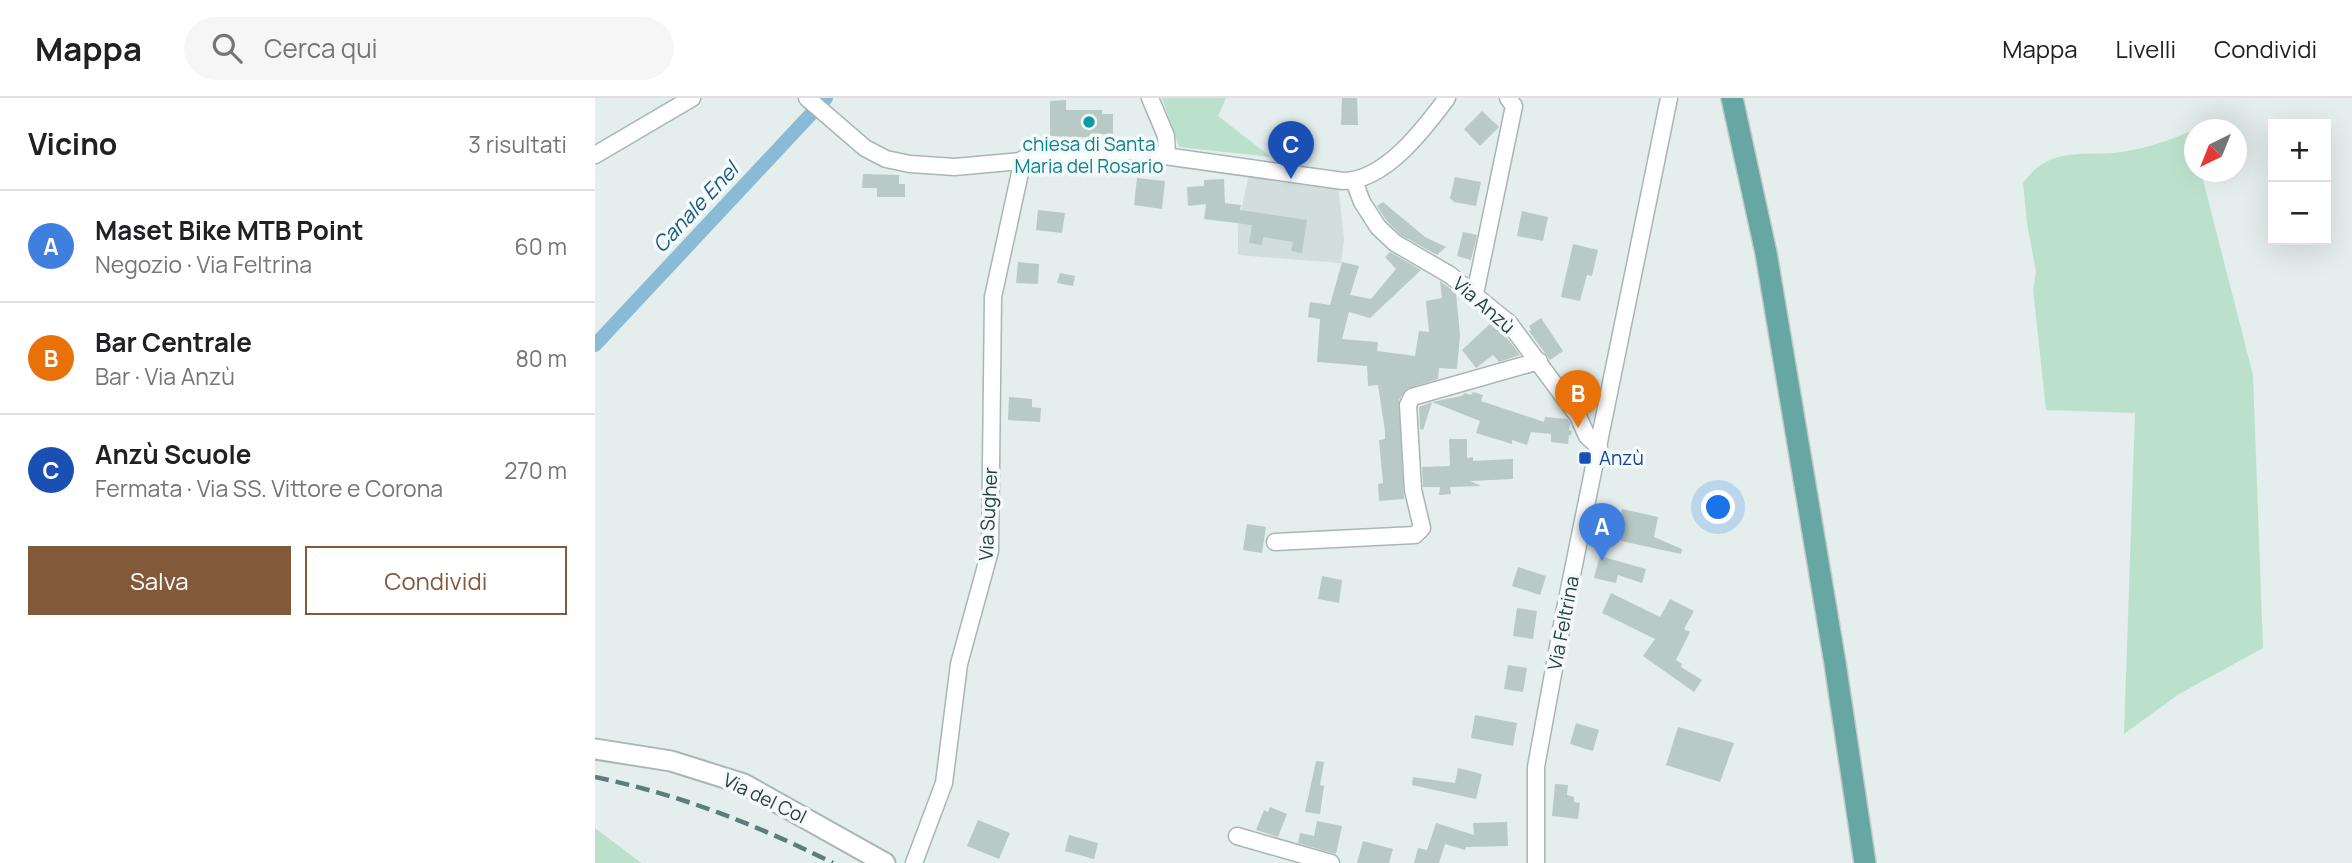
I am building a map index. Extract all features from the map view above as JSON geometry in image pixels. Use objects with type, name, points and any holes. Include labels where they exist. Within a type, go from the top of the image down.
[{"type":"main road","points":[[1732,98],[1766,253],[1835,663],[1865,863]]},
{"type":"street","points":[[595,155],[692,98]]},
{"type":"street","points":[[807,98],[865,148],[897,162],[955,167],[1129,151],[1354,181],[1374,173],[1419,135],[1447,98]]},
{"type":"street","points":[[1150,98],[1166,136],[1167,155]]},
{"type":"street","points":[[1475,295],[1514,106],[1508,98]]},
{"type":"street","name":"Via Feltrina","points":[[1536,863],[1536,766],[1669,98]]},
{"type":"street","name":"Via Sugher","points":[[914,863],[944,783],[959,664],[990,551],[993,297],[1023,159]]},
{"type":"street","name":"Via Anzù","points":[[1354,181],[1378,227],[1395,243],[1450,275],[1509,323],[1579,416],[1587,436],[1599,447]]},
{"type":"street","points":[[1275,542],[1415,535],[1422,528],[1413,490],[1408,405],[1412,397],[1539,361]]},
{"type":"street","name":"Via del Col","points":[[595,748],[671,761],[744,784],[885,863]]},
{"type":"street","points":[[1237,836],[1331,863]]},
{"type":"shaded area","points":[[1249,174],[1338,183],[1344,239],[1341,263],[1238,255],[1238,225]]},
{"type":"green space","points":[[1162,98],[1226,98],[1218,116],[1271,157],[1179,147]]},
{"type":"green space","points":[[2184,134],[2184,182],[2204,182],[2253,375],[2263,648],[2179,694],[2124,734],[2135,413],[2046,410],[2033,290],[2036,272],[2023,183],[2033,171],[2056,158],[2122,152],[2157,144]]},
{"type":"green space","points":[[595,828],[640,862],[642,863],[595,863]]},
{"type":"building","points":[[1342,98],[1357,98],[1358,125],[1341,125]]},
{"type":"building","points":[[1066,100],[1066,110],[1102,110],[1102,114],[1113,114],[1113,135],[1101,134],[1101,138],[1050,136],[1050,101]]},
{"type":"building","points":[[1482,111],[1499,127],[1480,146],[1464,129]]},
{"type":"building","points":[[863,174],[899,175],[899,184],[905,184],[905,197],[877,197],[877,188],[862,188]]},
{"type":"building","points":[[1455,177],[1481,182],[1476,206],[1454,202],[1450,198]]},
{"type":"building","points":[[1137,178],[1165,181],[1162,209],[1134,205]]},
{"type":"building","points":[[1224,179],[1225,203],[1241,205],[1240,210],[1307,220],[1302,253],[1291,251],[1293,242],[1263,237],[1262,245],[1249,243],[1252,225],[1204,219],[1206,204],[1188,206],[1187,187],[1204,186],[1204,180]]},
{"type":"building","points":[[1383,202],[1425,237],[1446,247],[1437,255],[1401,235],[1377,206]]},
{"type":"building","points":[[1038,210],[1065,213],[1062,233],[1036,230]]},
{"type":"building","points":[[1522,211],[1548,217],[1543,241],[1517,236]]},
{"type":"building","points":[[1463,232],[1477,235],[1471,260],[1457,256]]},
{"type":"building","points":[[1573,244],[1598,250],[1592,276],[1587,275],[1580,301],[1561,297]]},
{"type":"building","points":[[1390,252],[1421,270],[1370,318],[1349,312],[1342,339],[1378,342],[1377,351],[1415,356],[1419,331],[1429,332],[1426,301],[1442,298],[1440,281],[1456,293],[1460,335],[1457,369],[1439,368],[1438,379],[1406,389],[1399,400],[1404,499],[1379,501],[1378,484],[1383,483],[1379,440],[1385,439],[1385,431],[1378,385],[1368,386],[1367,366],[1317,362],[1320,319],[1308,317],[1310,302],[1330,305],[1342,262],[1359,266],[1350,295],[1371,299],[1396,269],[1385,257]]},
{"type":"building","points":[[1018,262],[1039,264],[1038,284],[1016,283]]},
{"type":"building","points":[[1060,273],[1075,276],[1073,286],[1057,283]]},
{"type":"building","points":[[1541,318],[1563,351],[1550,360],[1529,331],[1529,326]]},
{"type":"building","points":[[1492,322],[1520,355],[1499,362],[1493,355],[1476,368],[1462,350]]},
{"type":"building","points":[[1473,392],[1483,395],[1481,401],[1544,422],[1545,417],[1567,419],[1570,423],[1569,430],[1572,431],[1568,444],[1551,442],[1551,434],[1531,432],[1527,445],[1512,440],[1512,444],[1476,433],[1480,421],[1432,402],[1465,393],[1471,395]]},
{"type":"building","points":[[1009,397],[1032,399],[1032,407],[1041,408],[1040,422],[1008,420]]},
{"type":"building","points":[[1432,402],[1423,430],[1420,429],[1419,407]]},
{"type":"building","points":[[1449,439],[1467,439],[1467,458],[1473,457],[1473,461],[1513,459],[1513,479],[1470,481],[1481,486],[1450,487],[1451,494],[1439,495],[1440,487],[1423,487],[1422,467],[1450,466]]},
{"type":"building","points":[[1622,509],[1658,517],[1654,537],[1682,549],[1681,554],[1621,541],[1622,534],[1617,533]]},
{"type":"building","points":[[1247,524],[1266,527],[1262,553],[1243,550]]},
{"type":"building","points":[[1600,556],[1646,569],[1642,583],[1618,575],[1616,583],[1594,578]]},
{"type":"building","points":[[1518,567],[1546,576],[1540,595],[1512,586]]},
{"type":"building","points":[[1322,576],[1342,580],[1339,603],[1318,599]]},
{"type":"building","points":[[1611,593],[1660,617],[1670,599],[1694,611],[1684,629],[1690,632],[1676,660],[1682,664],[1681,667],[1702,680],[1694,692],[1643,656],[1655,639],[1602,613]]},
{"type":"building","points":[[1517,608],[1537,611],[1533,639],[1513,636]]},
{"type":"building","points":[[1508,665],[1527,668],[1523,692],[1504,689]]},
{"type":"building","points":[[1475,715],[1517,723],[1513,746],[1471,738]]},
{"type":"building","points":[[1576,723],[1599,730],[1593,751],[1570,744]]},
{"type":"building","points":[[1678,727],[1734,743],[1720,782],[1666,765]]},
{"type":"building","points":[[1316,761],[1324,762],[1320,785],[1324,786],[1320,814],[1305,812]]},
{"type":"building","points":[[1458,768],[1482,774],[1476,799],[1412,785],[1413,777],[1455,783]]},
{"type":"building","points":[[1555,784],[1568,785],[1567,795],[1574,797],[1574,802],[1580,803],[1578,819],[1552,816]]},
{"type":"building","points":[[1270,807],[1287,814],[1278,837],[1256,830],[1264,810],[1268,812]]},
{"type":"building","points":[[978,820],[1010,833],[999,859],[967,846]]},
{"type":"building","points":[[1317,821],[1342,826],[1336,854],[1298,843],[1300,833],[1314,836]]},
{"type":"building","points":[[1507,822],[1508,846],[1466,847],[1465,850],[1445,844],[1439,863],[1414,863],[1418,848],[1427,850],[1436,823],[1474,835],[1473,823]]},
{"type":"building","points":[[1069,835],[1098,843],[1094,859],[1065,851]]},
{"type":"building","points":[[1363,841],[1393,849],[1389,863],[1357,863]]},
{"type":"waterway","name":"Canale Enel","points":[[595,345],[826,98]]},
{"type":"railway","points":[[595,777],[717,812],[833,863]]},
{"type":"place","name":"chiesa di Santa Maria del Rosario","points":[[1089,122]]},
{"type":"place","name":"Anzù Scuole","points":[[1291,179]]},
{"type":"place","name":"Bar Centrale","points":[[1578,428]]},
{"type":"place","name":"Anzù","points":[[1585,458]]},
{"type":"place","name":"Maset Bike MTB Point","points":[[1602,561]]}]
